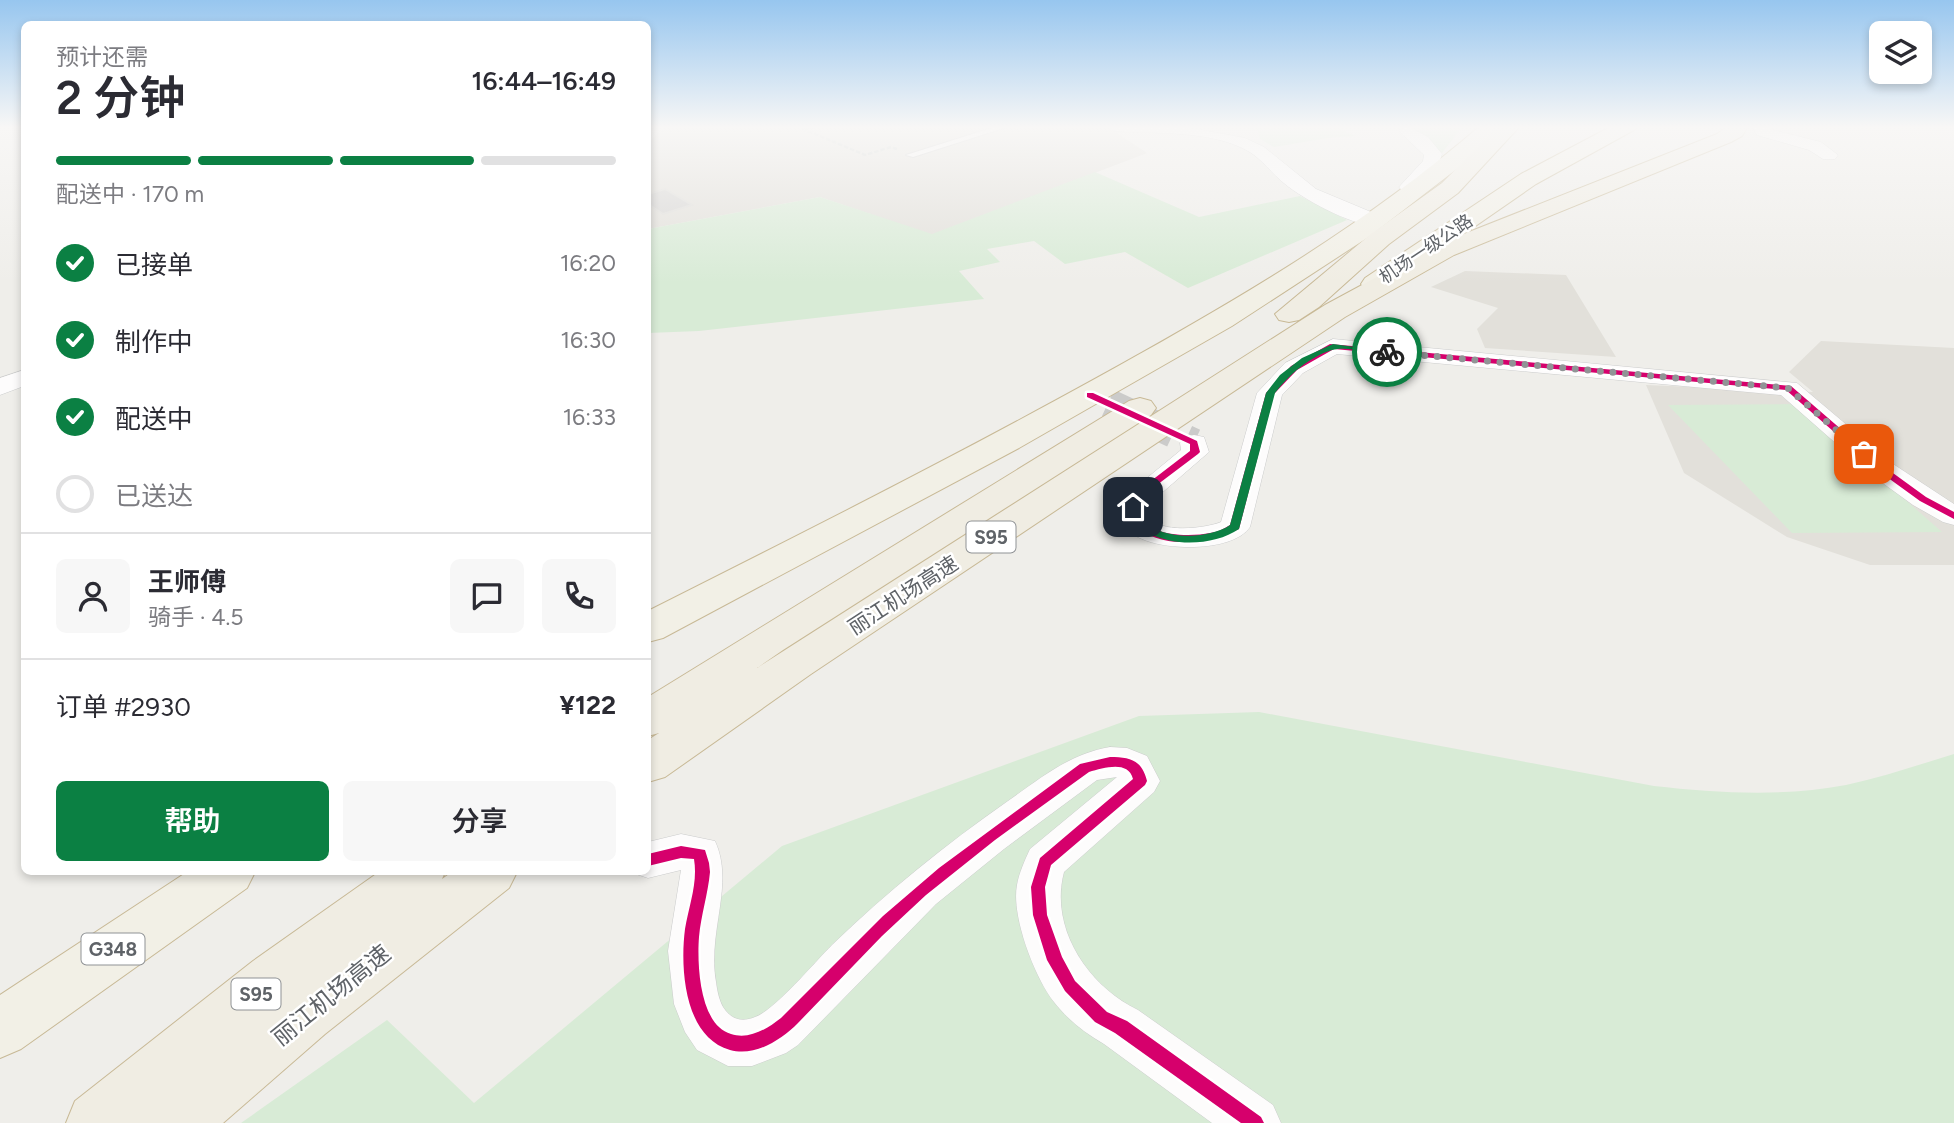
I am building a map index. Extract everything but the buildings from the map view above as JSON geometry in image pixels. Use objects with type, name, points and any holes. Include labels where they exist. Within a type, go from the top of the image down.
[{"type":"highway","points":[[651,626],[980,457],[1099,399],[1291,280],[1376,221],[1431,178]]},
{"type":"highway","points":[[1322,306],[1380,239],[1459,178]]},
{"type":"highway","name":"机场一级公路","points":[[1322,306],[1500,178]]},
{"type":"highway","name":"机场一级公路","points":[[1322,306],[1532,178]]},
{"type":"highway","points":[[1322,306],[1445,250],[1619,178]]},
{"type":"highway","name":"丽江机场高速","points":[[651,717],[768,640],[1322,306]]},
{"type":"highway","name":"丽江机场高速","points":[[651,762],[796,663],[861,623],[1322,306]]},
{"type":"highway","name":"G348","points":[[0,1029],[225,875]]},
{"type":"highway","name":"丽江机场高速","points":[[97,1123],[273,980],[415,875]]},
{"type":"highway","name":"丽江机场高速","points":[[175,1123],[305,1014],[487,875]]},
{"type":"street","points":[[1292,178],[1312,194],[1335,206],[1376,221]]},
{"type":"street","points":[[1414,193],[1408,187],[1416,178]]},
{"type":"street","points":[[1194,443],[1195,452],[1134,501],[1133,513],[1151,531],[1175,538],[1200,539],[1219,535],[1235,527],[1270,393],[1294,368],[1333,346],[1571,366],[1788,388],[1883,470],[1923,499],[1954,516]]},
{"type":"street","points":[[0,387],[21,379]]},
{"type":"street","points":[[651,859],[681,852],[700,854],[703,877],[692,931],[693,977],[699,1006],[707,1024],[719,1039],[739,1045],[750,1043],[772,1035],[896,913],[947,867],[1085,768],[1109,761],[1118,761],[1135,768],[1140,774],[1140,781],[1045,862],[1038,887],[1040,915],[1055,960],[1070,986],[1101,1017],[1121,1027],[1255,1123]]},
{"type":"shaded area","points":[[651,178],[1080,178],[932,235],[820,197],[651,228]]},
{"type":"shaded area","points":[[1465,271],[1566,275],[1616,357],[1485,348],[1477,329],[1498,308],[1431,287]]},
{"type":"shaded area","points":[[1821,341],[1954,348],[1954,565],[1870,565],[1787,537],[1684,473],[1646,385],[1813,392],[1789,372]]},
{"type":"green space","points":[[1078,178],[1110,178],[1199,217],[1300,196],[1347,220],[1188,288],[1125,252],[1065,264],[1034,241],[987,249],[1000,262],[959,271],[984,299],[699,331],[651,333],[651,228],[820,197],[932,234]]},
{"type":"green space","points":[[1796,404],[1942,532],[1792,533],[1668,405]]},
{"type":"green space","points":[[1259,712],[1654,786],[1750,793],[1846,785],[1954,754],[1954,1123],[241,1123],[387,1020],[474,1103],[782,846],[1139,716]]},
{"type":"tunnel","points":[[1108,403],[1194,443]]},
{"type":"cycle path","points":[[1090,395],[1194,443],[1195,452],[1137,496],[1133,507],[1138,520],[1147,529],[1176,538],[1209,537],[1235,527],[1270,393],[1294,368],[1333,346],[1788,388],[1883,470],[1923,499],[1954,516]]},
{"type":"cycle path","points":[[651,859],[681,852],[700,854],[703,872],[691,951],[694,991],[702,1016],[714,1033],[728,1042],[752,1042],[775,1033],[899,910],[990,836],[1085,768],[1127,763],[1138,772],[1140,781],[1045,862],[1038,887],[1040,915],[1055,960],[1070,986],[1101,1017],[1121,1027],[1255,1123]]},
{"type":"way so far","points":[[1387,352],[1558,365],[1788,388],[1864,454]]},
{"type":"route","points":[[1133,507],[1133,513],[1143,525],[1163,536],[1200,539],[1219,535],[1235,527],[1270,393],[1283,376],[1305,360],[1333,346],[1387,352]]}]
